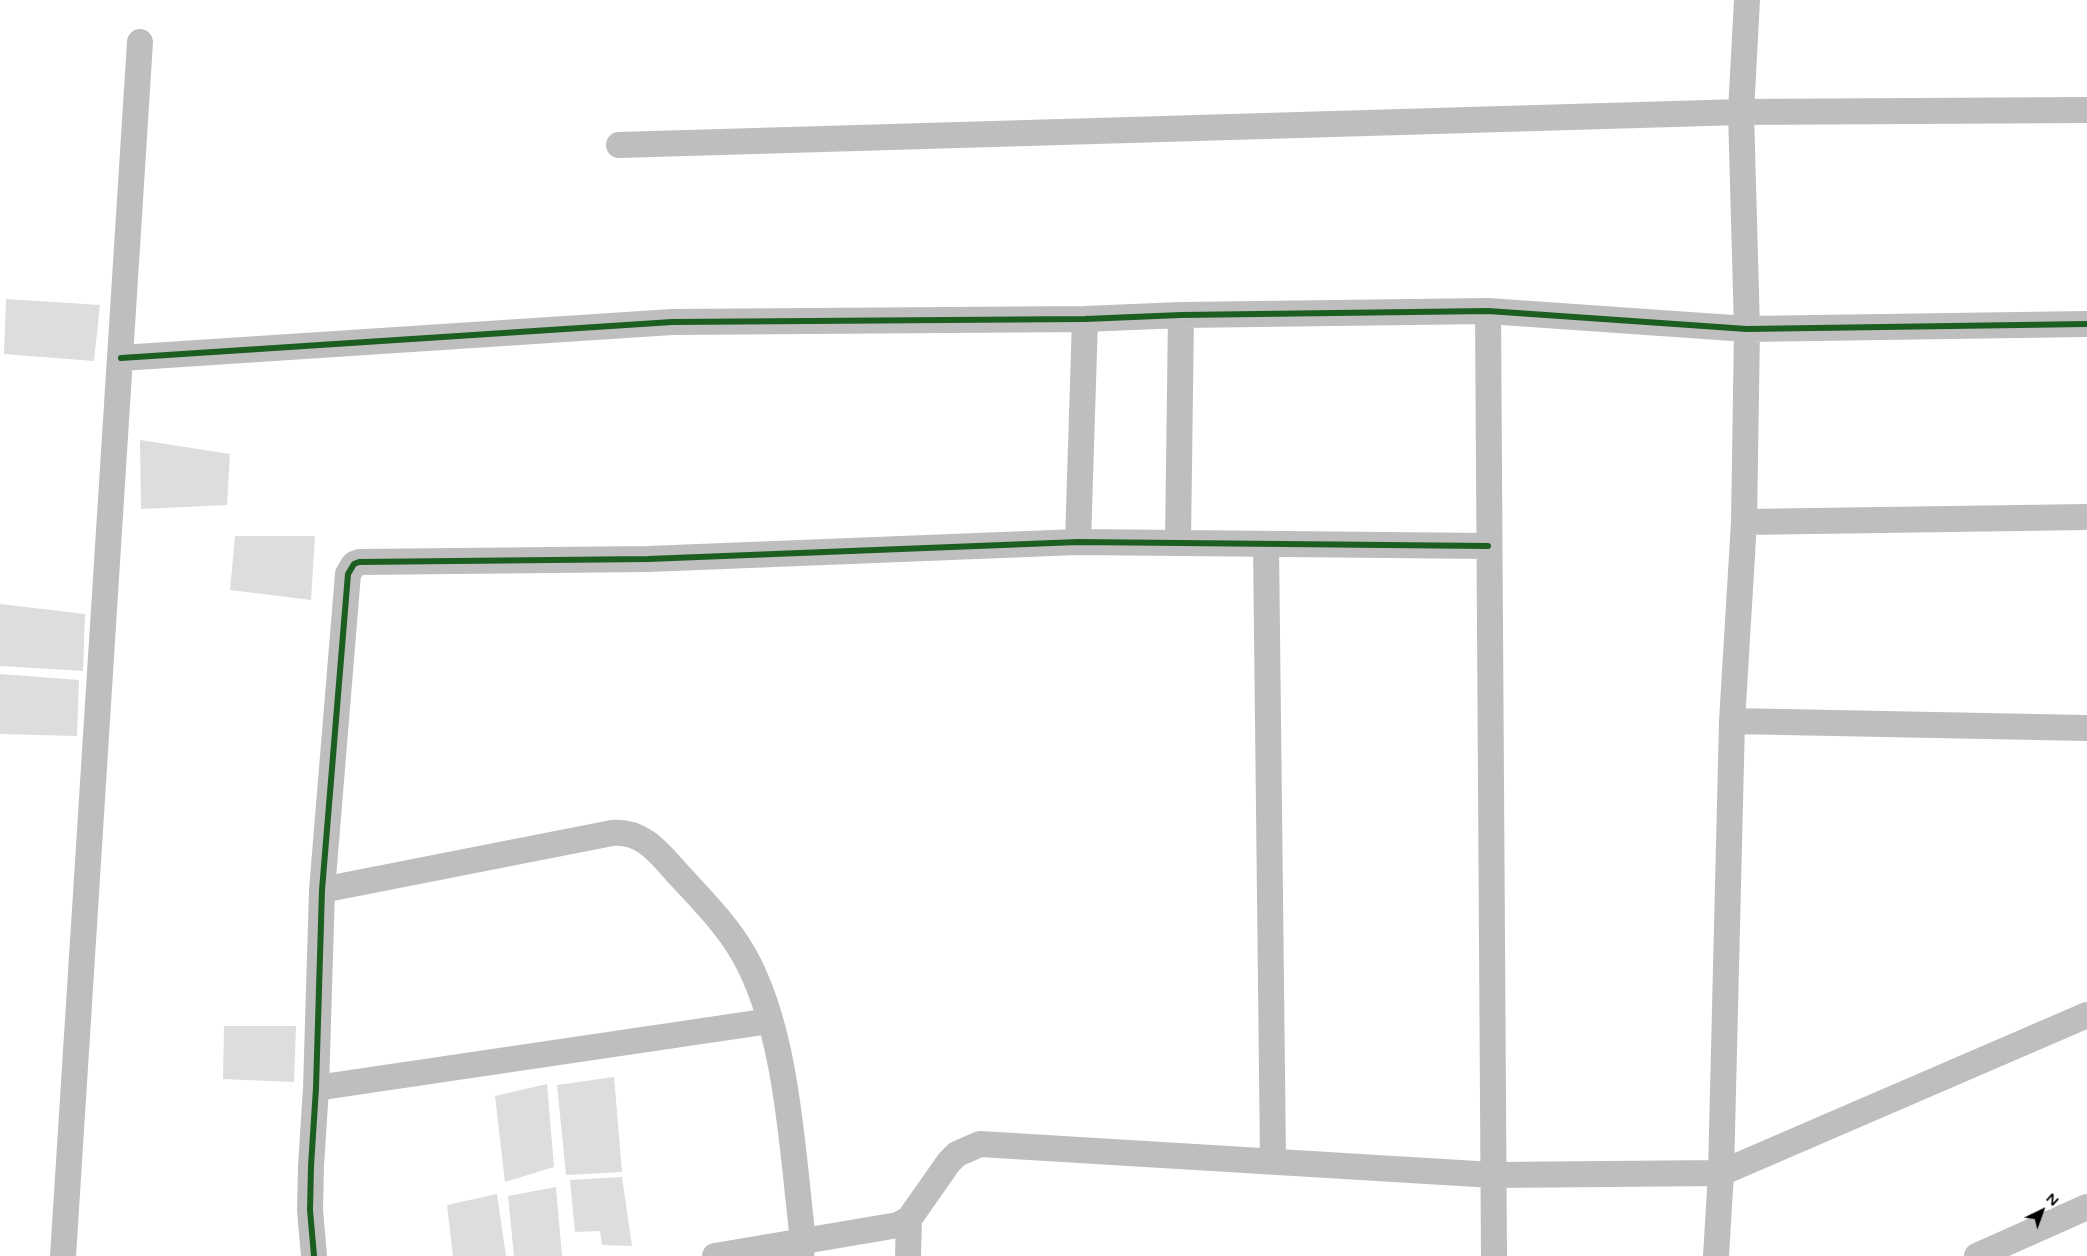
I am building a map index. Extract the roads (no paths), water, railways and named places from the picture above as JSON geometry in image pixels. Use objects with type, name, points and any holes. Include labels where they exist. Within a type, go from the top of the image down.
[{"type":"street","points":[[1716,1256],[1721,1173],[1732,721],[1744,522],[1747,329],[1741,112],[1747,0]]},
{"type":"street","points":[[63,1256],[140,42]]},
{"type":"street","points":[[619,145],[1741,112],[2087,110]]},
{"type":"street","points":[[121,358],[672,322],[1085,319],[1181,315],[1488,311],[1747,329],[2087,324]]},
{"type":"street","points":[[1488,311],[1494,1256]]},
{"type":"street","points":[[1178,542],[1181,315]]},
{"type":"street","points":[[1078,542],[1085,319]]},
{"type":"street","points":[[1744,522],[2087,517]]},
{"type":"street","points":[[314,1256],[310,1210],[322,890],[348,574],[354,564],[359,562],[648,559],[1078,542],[1488,546]]},
{"type":"street","points":[[1266,545],[1273,1160]]},
{"type":"street","points":[[1732,721],[2087,728]]},
{"type":"street","points":[[322,890],[612,833],[632,835],[651,845],[724,924],[751,969],[770,1020],[784,1087],[802,1248]]},
{"type":"street","points":[[715,1256],[802,1248],[898,1225],[909,1219],[949,1162],[957,1154],[980,1144],[1273,1160],[1493,1175],[1721,1173],[2087,1015]]},
{"type":"street","points":[[316,1088],[770,1020]]},
{"type":"street","points":[[1977,1256],[2087,1207]]},
{"type":"street","points":[[908,1256],[909,1219]]}]
